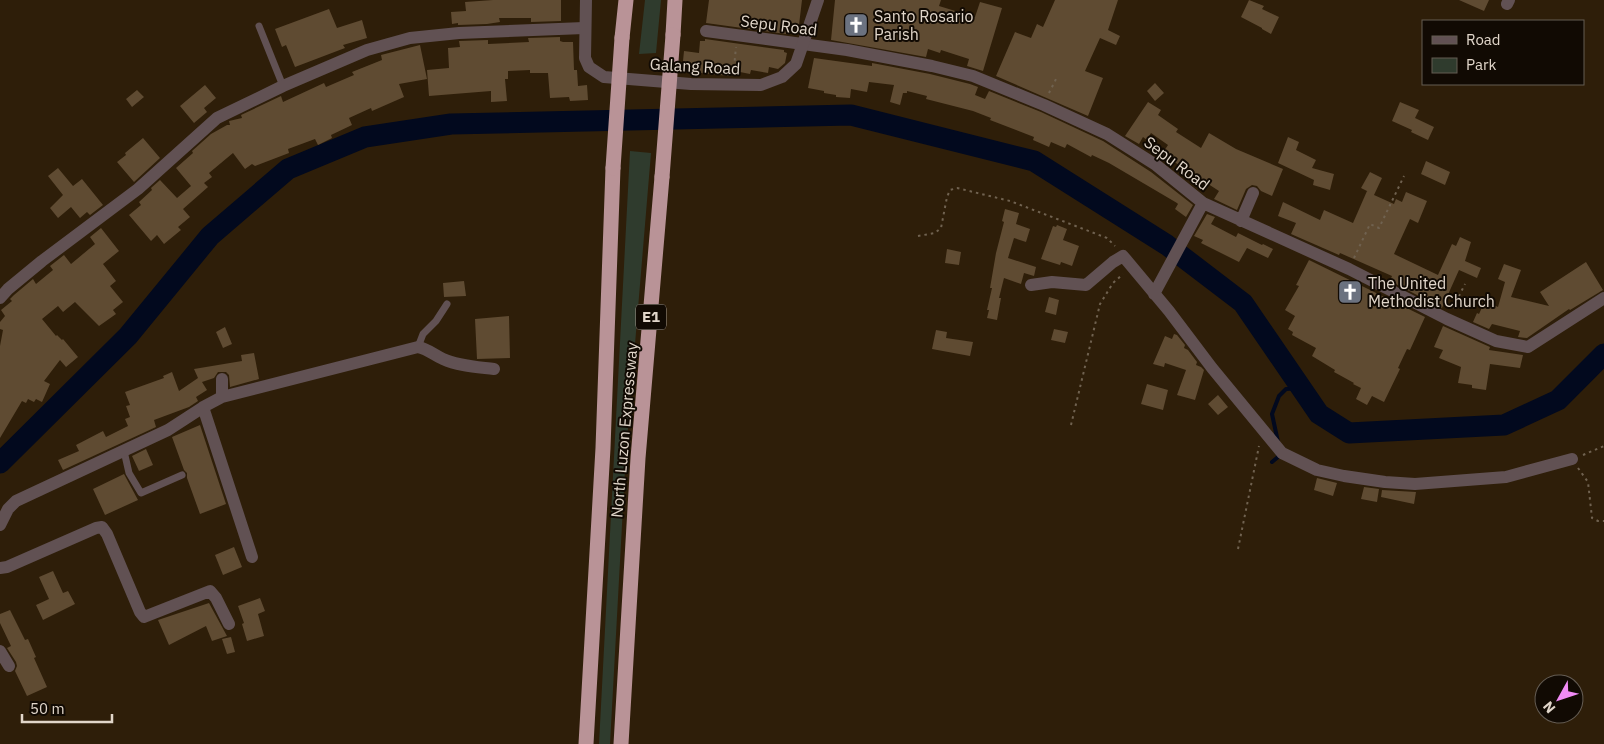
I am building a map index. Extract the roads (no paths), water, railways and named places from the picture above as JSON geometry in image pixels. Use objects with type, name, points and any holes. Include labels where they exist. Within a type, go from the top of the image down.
[{"type":"highway","name":"North Luzon Expressway","points":[[586,744],[603,448],[614,168],[626,0]]},
{"type":"highway","name":"North Luzon Expressway","points":[[621,744],[638,458],[675,0]]},
{"type":"street","name":"Galang Road","points":[[586,0],[584,28],[585,58],[590,67],[604,77],[691,84],[762,85],[773,82],[796,64],[818,0]]},
{"type":"street","points":[[0,298],[42,261],[138,189],[217,118],[283,86],[367,50],[410,38],[458,33],[584,28]]},
{"type":"street","name":"Sepu Road","points":[[706,31],[803,44],[932,66],[973,76],[1044,105],[1107,134],[1156,165],[1203,203],[1349,269],[1447,319],[1496,341],[1528,347],[1604,298]]},
{"type":"street","points":[[1241,221],[1253,194]]},
{"type":"street","points":[[1156,290],[1203,203]]},
{"type":"street","points":[[1031,285],[1052,282],[1086,285],[1123,256],[1156,290],[1212,368],[1282,453],[1317,470],[1385,482],[1415,484],[1506,477],[1572,459]]},
{"type":"street","points":[[0,525],[8,509],[16,501],[168,430],[222,397],[418,348],[425,348],[444,360],[494,369]]},
{"type":"street","points":[[222,380],[222,397]]},
{"type":"street","points":[[203,407],[252,556]]},
{"type":"street","points":[[0,568],[7,567],[96,528],[102,528],[107,534],[144,618],[210,590],[229,624]]},
{"type":"street","points":[[0,651],[9,666]]},
{"type":"lane","points":[[259,26],[283,86]]},
{"type":"lane","points":[[418,348],[423,334],[436,322],[447,304]]},
{"type":"lane","points":[[124,451],[129,473],[141,492],[182,475]]},
{"type":"waterway","points":[[0,463],[128,336],[210,236],[288,169],[365,137],[451,124],[851,115],[1034,161],[1167,245],[1243,303],[1319,414],[1349,433],[1504,425],[1558,400],[1604,354]]},
{"type":"waterway","points":[[1278,442],[1272,414],[1279,396],[1286,389],[1301,388]]},
{"type":"waterway","points":[[1272,462],[1278,457],[1278,454]]},
{"type":"place","name":"Santo Rosario Parish","points":[[856,25]]},
{"type":"place","name":"The United Methodist Church","points":[[1350,292]]}]
